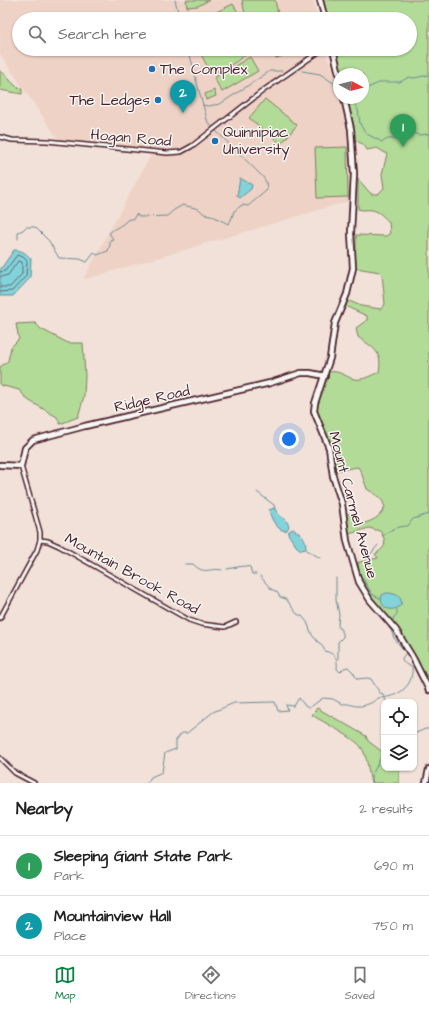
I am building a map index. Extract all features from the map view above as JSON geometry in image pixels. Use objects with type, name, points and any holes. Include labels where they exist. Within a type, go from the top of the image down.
[{"type":"main road","points":[[320,0],[323,12]]},
{"type":"main road","points":[[335,56],[338,68]]},
{"type":"main road","name":"Mount Carmel Avenue","points":[[345,104],[351,130],[354,174],[351,233],[353,268],[347,294],[334,328],[332,352],[315,402],[314,411],[329,448],[333,476],[342,504],[347,541],[357,576],[366,594],[396,630],[413,658],[429,690]]},
{"type":"main road","name":"Ridge Road","points":[[21,466],[25,448],[30,442],[38,439],[270,383],[297,374],[306,373],[325,376]]},
{"type":"main road","points":[[0,465],[21,466]]},
{"type":"main road","points":[[426,783],[429,769]]},
{"type":"street","name":"Hogan Road","points":[[0,137],[12,140],[47,141],[136,151],[167,153],[180,152],[192,146],[264,90],[313,56]]},
{"type":"street","points":[[0,618],[37,550],[40,540],[38,525],[21,466]]},
{"type":"street","name":"Mountain Brook Road","points":[[40,540],[48,541],[59,546],[189,620],[201,624],[225,627],[236,622]]},
{"type":"street","points":[[0,758],[15,773],[34,783]]},
{"type":"shaded area","name":"Quinnipiac University","points":[[0,0],[313,0],[316,12],[12,12],[12,56],[327,56],[333,71],[333,104],[341,104],[347,131],[350,180],[349,201],[86,279],[84,278],[154,149],[58,139],[0,54]]},
{"type":"green space","points":[[186,0],[209,0],[198,6],[187,7]]},
{"type":"green space","points":[[242,0],[275,0],[278,12],[245,12]]},
{"type":"green space","points":[[322,0],[429,0],[429,686],[399,632],[368,594],[355,563],[378,558],[375,554],[384,547],[385,541],[380,531],[369,528],[349,534],[346,512],[361,524],[369,522],[375,518],[385,507],[381,498],[367,489],[358,467],[334,471],[316,409],[329,372],[339,373],[354,379],[360,379],[379,372],[380,359],[376,351],[358,337],[356,328],[367,320],[367,316],[345,306],[347,300],[361,306],[381,309],[385,304],[382,274],[380,272],[356,268],[354,265],[354,251],[356,249],[356,235],[386,236],[390,233],[389,222],[381,214],[375,211],[358,209],[358,179],[371,194],[378,194],[384,188],[382,174],[387,154],[377,148],[367,150],[363,144],[354,140],[354,131],[348,104],[369,104],[369,68],[340,68],[337,56],[417,56],[417,12],[326,12]]},
{"type":"green space","points":[[233,4],[238,12],[216,12]]},
{"type":"green space","points":[[202,56],[243,56],[232,64],[211,73]]},
{"type":"green space","points":[[250,57],[258,71],[222,92],[214,78]]},
{"type":"green space","points":[[0,71],[6,75],[14,85],[22,89],[22,94],[0,90]]},
{"type":"green space","points":[[214,90],[216,96],[206,100],[205,94]]},
{"type":"green space","points":[[265,99],[297,125],[281,144],[249,118]]},
{"type":"green space","points":[[347,147],[348,197],[317,198],[315,148]]},
{"type":"green space","points":[[35,323],[41,329],[68,343],[83,343],[85,376],[84,396],[78,417],[60,424],[57,417],[28,400],[19,390],[0,385],[0,367],[8,361],[11,347],[19,339],[16,324]]},
{"type":"green space","points":[[317,708],[366,736],[368,741],[381,751],[381,771],[399,771],[399,783],[371,783],[366,760],[358,743],[312,715]]},
{"type":"water","points":[[240,178],[252,185],[251,189],[240,198],[237,196]]},
{"type":"water","points":[[14,250],[24,252],[31,259],[30,278],[13,296],[0,296],[0,270]]},
{"type":"water","points":[[274,508],[279,515],[286,520],[289,526],[287,530],[285,531],[279,528],[271,517],[269,510]]},
{"type":"water","points":[[293,529],[303,537],[306,549],[301,550],[296,546],[288,534],[289,531]]},
{"type":"water","points":[[386,593],[400,597],[401,605],[394,609],[384,606],[381,600],[382,595]]},
{"type":"waterway","points":[[175,0],[178,12]]},
{"type":"waterway","points":[[190,56],[195,73]]},
{"type":"waterway","points":[[203,105],[208,106],[220,104],[270,71],[282,71]]},
{"type":"waterway","points":[[302,71],[320,74],[333,83]]},
{"type":"waterway","points":[[369,87],[381,82],[400,82],[409,77],[414,78],[429,75]]},
{"type":"waterway","points":[[195,76],[208,123],[213,127]]},
{"type":"waterway","points":[[354,104],[358,110],[362,128],[367,134],[382,142],[388,139],[405,139],[414,133],[418,135],[429,134]]},
{"type":"waterway","points":[[18,239],[18,232],[26,227],[35,227],[49,241],[59,258],[80,259],[87,262],[94,253],[97,255],[108,251],[110,240],[113,239],[109,233],[127,220],[134,218],[136,214],[140,217],[167,216],[183,205],[199,209],[204,214],[211,215],[228,224],[234,211],[242,205],[248,206],[267,190],[266,182],[263,177],[216,131]]},
{"type":"waterway","points":[[257,492],[274,505],[275,509]]},
{"type":"waterway","points":[[383,536],[394,529],[408,526],[413,519],[429,514]]},
{"type":"waterway","points":[[364,557],[370,555],[378,545]]},
{"type":"waterway","points":[[307,550],[320,558]]},
{"type":"waterway","points":[[358,563],[359,572],[372,594],[381,599]]},
{"type":"waterway","points":[[185,564],[193,564],[201,570],[222,570]]},
{"type":"waterway","points":[[227,569],[243,566],[250,567],[252,574],[256,574]]},
{"type":"waterway","points":[[260,576],[271,589],[277,592],[280,597],[286,599],[297,614],[302,616],[307,622],[312,635],[321,644],[325,651],[336,657],[337,669],[340,672],[344,668],[348,667],[357,679],[371,679],[385,699]]},
{"type":"waterway","points":[[336,578],[336,600],[339,614],[338,626],[343,633],[343,637],[338,642],[338,659]]},
{"type":"waterway","points":[[392,622],[397,614],[397,609]]},
{"type":"waterway","points":[[147,783],[151,777],[162,772],[165,753],[176,749],[176,740],[182,733],[187,733],[213,712],[234,703],[275,702],[278,711],[288,710],[286,705],[294,706],[299,698],[305,706],[309,708],[323,698],[333,699],[342,704],[360,706],[372,703],[378,698],[392,696],[403,690],[410,680],[412,667],[403,662],[402,658],[406,653],[394,638],[389,625]]},
{"type":"waterway","points":[[417,733],[429,729]]},
{"type":"waterway","points":[[373,783],[371,777],[381,757]]},
{"type":"place","name":"The Complex","points":[[152,69]]},
{"type":"place","name":"The Ledges","points":[[158,100]]},
{"type":"place","name":"Mountainview Hall","points":[[183,113]]},
{"type":"place","name":"Quinnipiac University","points":[[215,141]]},
{"type":"place","name":"Sleeping Giant State Park","points":[[403,147]]}]
